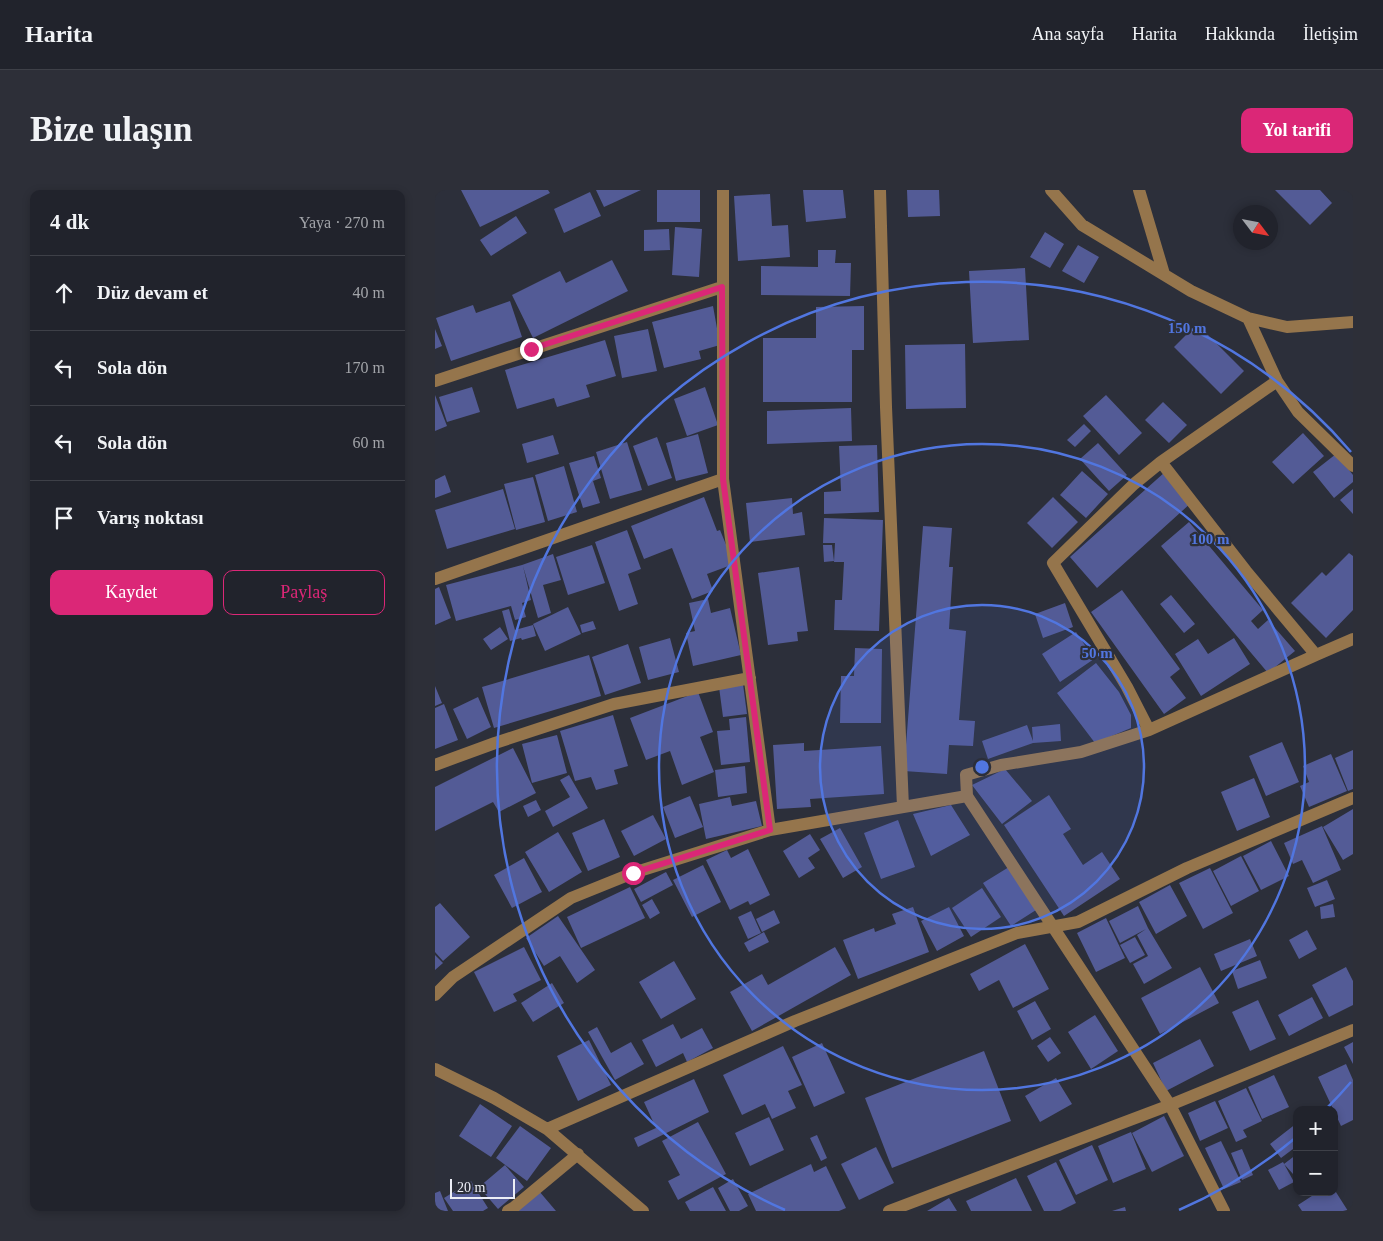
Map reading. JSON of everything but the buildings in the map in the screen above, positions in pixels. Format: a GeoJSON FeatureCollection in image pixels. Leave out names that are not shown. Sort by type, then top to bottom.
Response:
{"type":"FeatureCollection","features":[{"type":"Feature","properties":{"kind":"street"},"geometry":{"type":"LineString","coordinates":[[723,190],[723,479],[770,830]]}},
{"type":"Feature","properties":{"kind":"street"},"geometry":{"type":"LineString","coordinates":[[881,190],[886,407],[903,807]]}},
{"type":"Feature","properties":{"kind":"street"},"geometry":{"type":"LineString","coordinates":[[1051,190],[1082,225],[1191,290],[1248,318],[1287,327],[1353,322]]}},
{"type":"Feature","properties":{"kind":"street"},"geometry":{"type":"LineString","coordinates":[[1139,190],[1164,274]]}},
{"type":"Feature","properties":{"kind":"street"},"geometry":{"type":"LineString","coordinates":[[435,381],[722,287]]}},
{"type":"Feature","properties":{"kind":"street"},"geometry":{"type":"LineString","coordinates":[[1248,318],[1277,382],[1298,412],[1353,466]]}},
{"type":"Feature","properties":{"kind":"street"},"geometry":{"type":"LineString","coordinates":[[1149,730],[1127,687],[1053,563],[1134,484],[1161,462],[1277,382]]}},
{"type":"Feature","properties":{"kind":"street"},"geometry":{"type":"LineString","coordinates":[[1161,462],[1246,572],[1316,655]]}},
{"type":"Feature","properties":{"kind":"street"},"geometry":{"type":"LineString","coordinates":[[435,579],[723,479]]}},
{"type":"Feature","properties":{"kind":"street"},"geometry":{"type":"LineString","coordinates":[[1225,1211],[1170,1105],[967,796],[966,775],[1001,765],[1081,752],[1149,730],[1353,640]]}},
{"type":"Feature","properties":{"kind":"street"},"geometry":{"type":"LineString","coordinates":[[435,766],[495,743],[614,704],[750,678]]}},
{"type":"Feature","properties":{"kind":"street"},"geometry":{"type":"LineString","coordinates":[[435,995],[453,977],[571,898],[633,873],[770,830],[967,796]]}},
{"type":"Feature","properties":{"kind":"street"},"geometry":{"type":"LineString","coordinates":[[547,1129],[795,1021],[1017,933],[1078,922],[1187,868],[1353,798]]}},
{"type":"Feature","properties":{"kind":"street"},"geometry":{"type":"LineString","coordinates":[[889,1211],[1170,1105],[1353,1030]]}},
{"type":"Feature","properties":{"kind":"street"},"geometry":{"type":"LineString","coordinates":[[435,1069],[494,1098],[547,1129],[643,1211]]}},
{"type":"Feature","properties":{"kind":"street"},"geometry":{"type":"LineString","coordinates":[[508,1211],[578,1154]]}},
{"type":"Feature","properties":{"kind":"route"},"geometry":{"type":"LineString","coordinates":[[531,349],[722,287],[723,479],[770,830],[633,873]]}}]}
